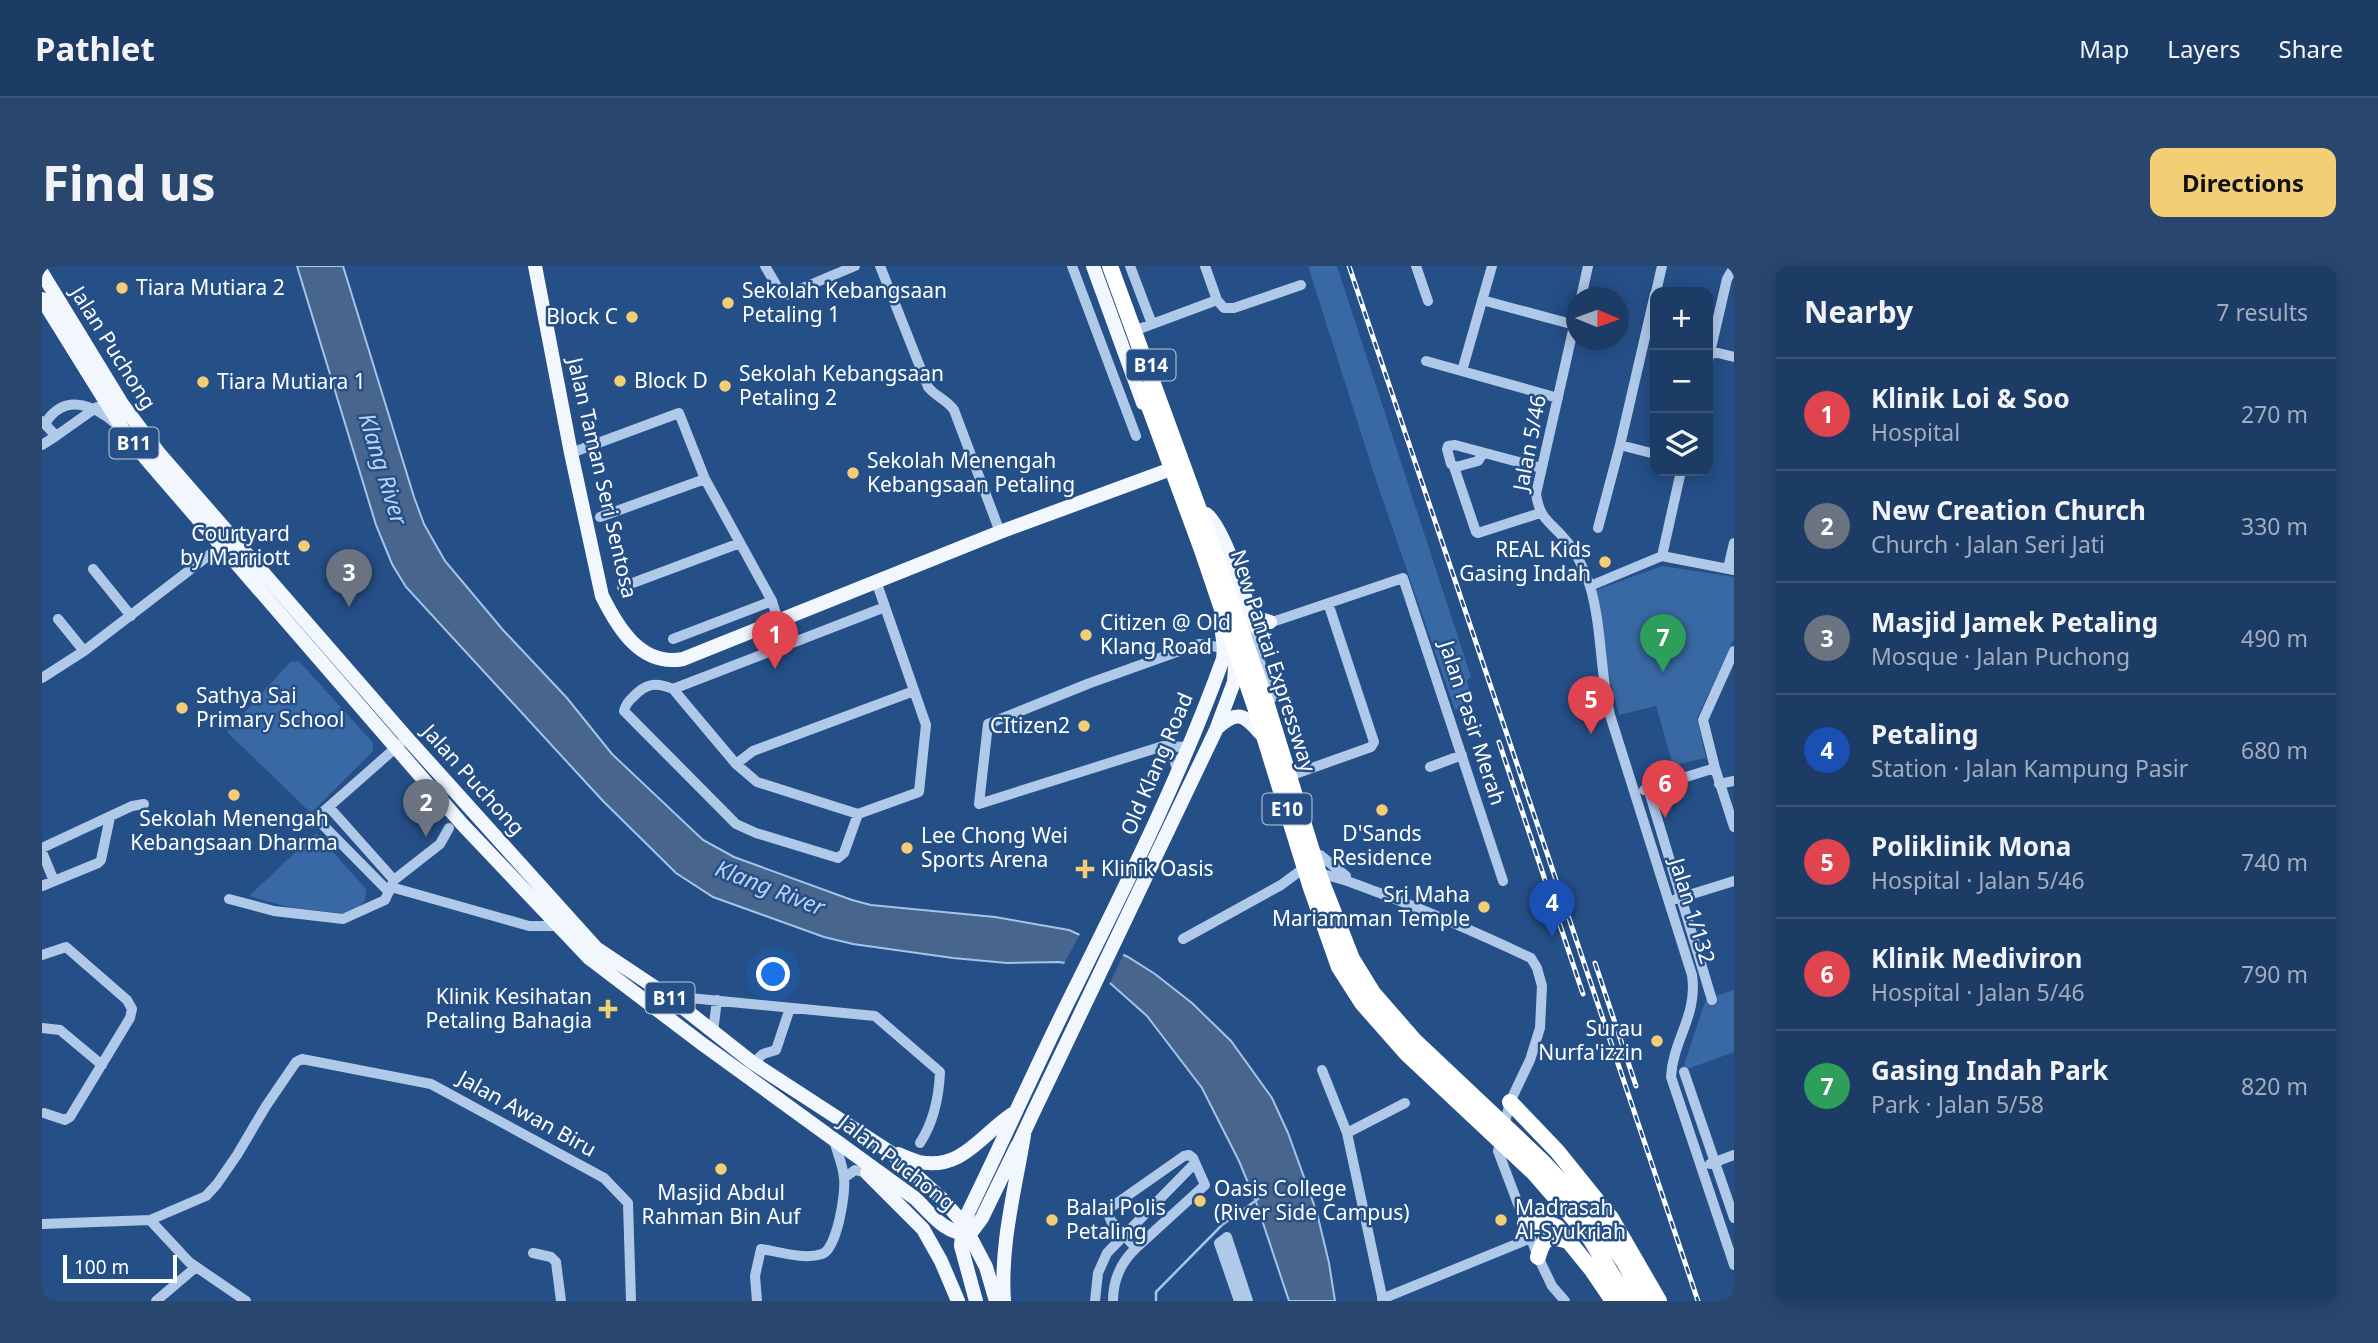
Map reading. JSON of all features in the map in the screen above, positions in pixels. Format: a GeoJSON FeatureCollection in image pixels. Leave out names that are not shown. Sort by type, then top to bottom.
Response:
{"type":"FeatureCollection","features":[{"type":"Feature","properties":{"kind":"highway","name":"New Pantai Expressway"},"geometry":{"type":"LineString","coordinates":[[1096,266],[1202,550],[1339,967],[1375,1019],[1407,1054],[1534,1173],[1588,1235],[1640,1287],[1645,1301]]}},
{"type":"Feature","properties":{"kind":"highway","name":"New Pantai Expressway"},"geometry":{"type":"LineString","coordinates":[[1110,266],[1213,548],[1267,705],[1321,880],[1352,960],[1373,993],[1414,1041],[1542,1161],[1588,1210],[1617,1266],[1628,1301]]}},
{"type":"Feature","properties":{"kind":"highway"},"geometry":{"type":"LineString","coordinates":[[1510,1102],[1558,1151],[1611,1218],[1658,1301]]}},
{"type":"Feature","properties":{"kind":"highway"},"geometry":{"type":"LineString","coordinates":[[1528,1231],[1550,1224],[1557,1227],[1612,1301]]}},
{"type":"Feature","properties":{"kind":"highway"},"geometry":{"type":"LineString","coordinates":[[1538,1257],[1543,1243],[1549,1238],[1557,1237],[1570,1242]]}},
{"type":"Feature","properties":{"kind":"main road","name":"Jalan Taman Seri Sentosa"},"geometry":{"type":"LineString","coordinates":[[535,266],[602,596],[611,615],[635,645],[662,660],[683,659],[1000,532],[1187,463]]}},
{"type":"Feature","properties":{"kind":"main road","name":"Old Klang Road"},"geometry":{"type":"LineString","coordinates":[[965,1230],[1016,1112],[1070,998],[1126,903],[1216,730],[1234,682],[1230,648],[1214,594],[1167,470],[1096,266]]}},
{"type":"Feature","properties":{"kind":"main road","name":"Old Klang Road"},"geometry":{"type":"LineString","coordinates":[[965,1230],[982,1218],[1085,1004],[1223,659],[1230,648],[1239,610],[1236,592],[1187,463],[1145,326],[1116,266]]}},
{"type":"Feature","properties":{"kind":"main road","name":"Jalan Puchong"},"geometry":{"type":"LineString","coordinates":[[42,273],[135,423],[227,541],[461,824],[557,926],[589,958],[916,1199],[947,1229],[965,1230]]}},
{"type":"Feature","properties":{"kind":"main road","name":"Jalan Puchong"},"geometry":{"type":"LineString","coordinates":[[42,299],[124,431],[147,460],[227,541]]}},
{"type":"Feature","properties":{"kind":"main road"},"geometry":{"type":"LineString","coordinates":[[1161,452],[1157,467],[1149,475],[1162,479],[1175,488]]}},
{"type":"Feature","properties":{"kind":"main road"},"geometry":{"type":"LineString","coordinates":[[1178,773],[1193,748],[1230,657],[1230,648],[1253,628],[1221,536],[1213,520],[1206,514]]}},
{"type":"Feature","properties":{"kind":"main road"},"geometry":{"type":"LineString","coordinates":[[1247,605],[1260,619],[1270,622]]}},
{"type":"Feature","properties":{"kind":"main road"},"geometry":{"type":"LineString","coordinates":[[1230,648],[1253,652],[1261,660]]}},
{"type":"Feature","properties":{"kind":"main road"},"geometry":{"type":"LineString","coordinates":[[1216,730],[1228,718],[1243,716],[1249,719],[1260,733]]}},
{"type":"Feature","properties":{"kind":"main road","name":"Jalan Puchong"},"geometry":{"type":"LineString","coordinates":[[397,747],[596,948],[668,996],[753,1063],[890,1152],[942,1199],[965,1230]]}},
{"type":"Feature","properties":{"kind":"main road"},"geometry":{"type":"LineString","coordinates":[[890,1152],[918,1162],[953,1160],[965,1154],[1016,1112]]}},
{"type":"Feature","properties":{"kind":"main road"},"geometry":{"type":"LineString","coordinates":[[1004,1301],[1002,1273],[1006,1231],[1025,1130]]}},
{"type":"Feature","properties":{"kind":"main road"},"geometry":{"type":"LineString","coordinates":[[848,1150],[923,1229],[941,1261],[958,1301]]}},
{"type":"Feature","properties":{"kind":"main road"},"geometry":{"type":"LineString","coordinates":[[965,1230],[963,1255],[975,1301]]}},
{"type":"Feature","properties":{"kind":"main road"},"geometry":{"type":"LineString","coordinates":[[965,1230],[986,1267],[996,1301]]}},
{"type":"Feature","properties":{"kind":"street"},"geometry":{"type":"LineString","coordinates":[[765,266],[780,293],[786,295],[855,266]]}},
{"type":"Feature","properties":{"kind":"street"},"geometry":{"type":"LineString","coordinates":[[880,266],[928,387],[954,410],[1000,532]]}},
{"type":"Feature","properties":{"kind":"street"},"geometry":{"type":"LineString","coordinates":[[1072,266],[1136,436]]}},
{"type":"Feature","properties":{"kind":"street"},"geometry":{"type":"LineString","coordinates":[[1130,266],[1145,326],[1217,300]]}},
{"type":"Feature","properties":{"kind":"street"},"geometry":{"type":"LineString","coordinates":[[1205,266],[1217,300],[1221,307],[1229,309],[1301,285]]}},
{"type":"Feature","properties":{"kind":"street"},"geometry":{"type":"LineString","coordinates":[[1416,266],[1428,301]]}},
{"type":"Feature","properties":{"kind":"street"},"geometry":{"type":"LineString","coordinates":[[1462,371],[1492,266]]}},
{"type":"Feature","properties":{"kind":"street"},"geometry":{"type":"LineString","coordinates":[[1583,287],[1588,266]]}},
{"type":"Feature","properties":{"kind":"street"},"geometry":{"type":"LineString","coordinates":[[1657,287],[1662,266]]}},
{"type":"Feature","properties":{"kind":"street"},"geometry":{"type":"LineString","coordinates":[[1710,350],[1727,279],[1734,267]]}},
{"type":"Feature","properties":{"kind":"street"},"geometry":{"type":"LineString","coordinates":[[1482,300],[1566,319]]}},
{"type":"Feature","properties":{"kind":"street"},"geometry":{"type":"LineString","coordinates":[[1598,528],[1650,318]]}},
{"type":"Feature","properties":{"kind":"street","name":"Jalan 5/46"},"geometry":{"type":"LineString","coordinates":[[1569,350],[1535,492],[1540,513],[1570,545],[1590,586],[1599,635],[1604,692],[1653,848]]}},
{"type":"Feature","properties":{"kind":"street"},"geometry":{"type":"LineString","coordinates":[[1713,356],[1734,356]]}},
{"type":"Feature","properties":{"kind":"street"},"geometry":{"type":"LineString","coordinates":[[1426,361],[1558,398]]}},
{"type":"Feature","properties":{"kind":"street"},"geometry":{"type":"LineString","coordinates":[[42,444],[96,410],[100,393]]}},
{"type":"Feature","properties":{"kind":"street"},"geometry":{"type":"LineString","coordinates":[[56,436],[43,422],[57,410],[82,405],[96,410],[124,431]]}},
{"type":"Feature","properties":{"kind":"street"},"geometry":{"type":"LineString","coordinates":[[571,453],[679,413],[705,479],[772,601],[778,620]]}},
{"type":"Feature","properties":{"kind":"street"},"geometry":{"type":"LineString","coordinates":[[1540,513],[1476,532],[1447,451],[1451,445],[1541,468]]}},
{"type":"Feature","properties":{"kind":"street"},"geometry":{"type":"LineString","coordinates":[[1620,445],[1650,453]]}},
{"type":"Feature","properties":{"kind":"street"},"geometry":{"type":"LineString","coordinates":[[1454,467],[1478,461],[1483,453]]}},
{"type":"Feature","properties":{"kind":"street"},"geometry":{"type":"LineString","coordinates":[[1662,556],[1680,476]]}},
{"type":"Feature","properties":{"kind":"street"},"geometry":{"type":"LineString","coordinates":[[600,517],[705,479]]}},
{"type":"Feature","properties":{"kind":"street"},"geometry":{"type":"LineString","coordinates":[[42,678],[85,652],[227,541]]}},
{"type":"Feature","properties":{"kind":"street"},"geometry":{"type":"LineString","coordinates":[[622,587],[740,543]]}},
{"type":"Feature","properties":{"kind":"street"},"geometry":{"type":"LineString","coordinates":[[1590,586],[1662,556],[1732,567],[1734,543]]}},
{"type":"Feature","properties":{"kind":"street"},"geometry":{"type":"LineString","coordinates":[[93,569],[131,616]]}},
{"type":"Feature","properties":{"kind":"street","name":"Jalan Pasir Merah"},"geometry":{"type":"LineString","coordinates":[[1328,603],[1404,578],[1503,881]]}},
{"type":"Feature","properties":{"kind":"street"},"geometry":{"type":"LineString","coordinates":[[858,814],[844,853],[838,858],[736,824],[624,711],[625,705],[639,690],[650,684],[661,684],[673,689],[736,764],[757,782],[858,814],[919,792],[926,724],[876,581]]}},
{"type":"Feature","properties":{"kind":"street"},"geometry":{"type":"LineString","coordinates":[[1236,592],[1253,628],[1320,855],[1320,867],[1314,873]]}},
{"type":"Feature","properties":{"kind":"street"},"geometry":{"type":"LineString","coordinates":[[673,639],[772,601]]}},
{"type":"Feature","properties":{"kind":"street"},"geometry":{"type":"LineString","coordinates":[[1253,628],[1328,603],[1374,742],[1371,747],[1296,774]]}},
{"type":"Feature","properties":{"kind":"street"},"geometry":{"type":"LineString","coordinates":[[673,689],[885,607]]}},
{"type":"Feature","properties":{"kind":"street"},"geometry":{"type":"LineString","coordinates":[[58,620],[85,652]]}},
{"type":"Feature","properties":{"kind":"street"},"geometry":{"type":"LineString","coordinates":[[1189,747],[1158,749],[979,804],[988,724],[1090,683],[1199,645],[1230,648]]}},
{"type":"Feature","properties":{"kind":"street"},"geometry":{"type":"LineString","coordinates":[[1734,651],[1704,718],[1715,768],[1734,826]]}},
{"type":"Feature","properties":{"kind":"street"},"geometry":{"type":"LineString","coordinates":[[736,764],[753,751],[914,691]]}},
{"type":"Feature","properties":{"kind":"street"},"geometry":{"type":"LineString","coordinates":[[1281,725],[1269,717],[1264,719],[1260,733],[1300,871]]}},
{"type":"Feature","properties":{"kind":"street"},"geometry":{"type":"LineString","coordinates":[[397,747],[316,818],[391,886],[529,926],[557,926]]}},
{"type":"Feature","properties":{"kind":"street"},"geometry":{"type":"LineString","coordinates":[[1158,749],[1174,759],[1178,773]]}},
{"type":"Feature","properties":{"kind":"street"},"geometry":{"type":"LineString","coordinates":[[1430,767],[1462,755]]}},
{"type":"Feature","properties":{"kind":"street"},"geometry":{"type":"LineString","coordinates":[[1636,792],[1715,768]]}},
{"type":"Feature","properties":{"kind":"street"},"geometry":{"type":"LineString","coordinates":[[1720,784],[1734,781]]}},
{"type":"Feature","properties":{"kind":"street"},"geometry":{"type":"LineString","coordinates":[[1648,789],[1712,1000]]}},
{"type":"Feature","properties":{"kind":"street"},"geometry":{"type":"LineString","coordinates":[[54,881],[42,850],[132,806],[144,804]]}},
{"type":"Feature","properties":{"kind":"street"},"geometry":{"type":"LineString","coordinates":[[329,807],[391,886]]}},
{"type":"Feature","properties":{"kind":"street"},"geometry":{"type":"LineString","coordinates":[[42,886],[102,860],[110,817]]}},
{"type":"Feature","properties":{"kind":"street"},"geometry":{"type":"LineString","coordinates":[[229,899],[274,911],[343,919],[385,900],[391,886],[440,844],[449,828]]}},
{"type":"Feature","properties":{"kind":"street","name":"Jalan 1/132"},"geometry":{"type":"LineString","coordinates":[[1653,848],[1692,975],[1694,991],[1693,1005],[1673,1063],[1671,1077],[1734,1265]]}},
{"type":"Feature","properties":{"kind":"street"},"geometry":{"type":"LineString","coordinates":[[1320,855],[1356,885]]}},
{"type":"Feature","properties":{"kind":"street"},"geometry":{"type":"LineString","coordinates":[[1184,939],[1281,885],[1300,871],[1331,875],[1401,901],[1531,958],[1542,986],[1540,1028],[1530,1060],[1510,1102],[1498,1151],[1538,1257],[1552,1286],[1564,1301]]}},
{"type":"Feature","properties":{"kind":"street"},"geometry":{"type":"LineString","coordinates":[[1669,901],[1734,881]]}},
{"type":"Feature","properties":{"kind":"street"},"geometry":{"type":"LineString","coordinates":[[42,956],[66,947],[127,1000],[132,1009],[130,1018],[69,1119],[44,1113]]}},
{"type":"Feature","properties":{"kind":"street"},"geometry":{"type":"LineString","coordinates":[[668,996],[875,1016],[940,1072],[940,1089],[927,1132],[920,1143]]}},
{"type":"Feature","properties":{"kind":"street"},"geometry":{"type":"LineString","coordinates":[[713,1032],[716,1000]]}},
{"type":"Feature","properties":{"kind":"street"},"geometry":{"type":"LineString","coordinates":[[753,1063],[763,1054],[776,1050],[790,1007]]}},
{"type":"Feature","properties":{"kind":"street"},"geometry":{"type":"LineString","coordinates":[[42,1028],[60,1030],[102,1065]]}},
{"type":"Feature","properties":{"kind":"street","name":"Jalan Awan Biru"},"geometry":{"type":"LineString","coordinates":[[150,1220],[206,1196],[218,1184],[266,1106],[300,1059],[431,1084],[604,1178],[628,1203],[631,1301]]}},
{"type":"Feature","properties":{"kind":"street"},"geometry":{"type":"LineString","coordinates":[[1322,1070],[1347,1133],[1383,1300],[1528,1231]]}},
{"type":"Feature","properties":{"kind":"street"},"geometry":{"type":"LineString","coordinates":[[1686,1076],[1734,1218]]}},
{"type":"Feature","properties":{"kind":"street"},"geometry":{"type":"LineString","coordinates":[[1347,1133],[1405,1103]]}},
{"type":"Feature","properties":{"kind":"street"},"geometry":{"type":"LineString","coordinates":[[757,1301],[755,1276],[761,1249],[810,1256],[824,1253],[831,1247],[844,1178],[834,1140]]}},
{"type":"Feature","properties":{"kind":"street"},"geometry":{"type":"LineString","coordinates":[[1113,1301],[1119,1269],[1126,1257],[1136,1248],[1205,1185],[1189,1155],[1107,1210],[1111,1221],[1136,1248]]}},
{"type":"Feature","properties":{"kind":"street"},"geometry":{"type":"LineString","coordinates":[[1701,1168],[1734,1155]]}},
{"type":"Feature","properties":{"kind":"street"},"geometry":{"type":"LineString","coordinates":[[1095,1301],[1101,1262],[1123,1234],[1195,1163]]}},
{"type":"Feature","properties":{"kind":"street"},"geometry":{"type":"LineString","coordinates":[[844,1178],[855,1170],[867,1173]]}},
{"type":"Feature","properties":{"kind":"street"},"geometry":{"type":"LineString","coordinates":[[42,1224],[150,1220],[195,1267],[241,1299]]}},
{"type":"Feature","properties":{"kind":"street"},"geometry":{"type":"LineString","coordinates":[[1239,1301],[1219,1243],[1227,1237],[1248,1301]]}},
{"type":"Feature","properties":{"kind":"street"},"geometry":{"type":"LineString","coordinates":[[533,1253],[551,1257],[556,1262],[561,1301]]}},
{"type":"Feature","properties":{"kind":"street"},"geometry":{"type":"LineString","coordinates":[[158,1300],[195,1267]]}},
{"type":"Feature","properties":{"kind":"shaded area"},"geometry":{"type":"Polygon","coordinates":[[[1308,266],[1337,266],[1471,677],[1467,680],[1472,703],[1455,710],[1375,477],[1308,266]]]}},
{"type":"Feature","properties":{"kind":"shaded area"},"geometry":{"type":"Polygon","coordinates":[[[1662,566],[1734,577],[1734,639],[1697,718],[1706,758],[1673,765],[1656,706],[1619,715],[1588,593],[1662,566]]]}},
{"type":"Feature","properties":{"kind":"shaded area"},"geometry":{"type":"Polygon","coordinates":[[[299,661],[373,743],[373,751],[311,813],[227,732],[290,662],[299,661]]]}},
{"type":"Feature","properties":{"kind":"shaded area"},"geometry":{"type":"Polygon","coordinates":[[[316,833],[366,889],[365,901],[350,914],[292,908],[249,896],[316,833]]]}},
{"type":"Feature","properties":{"kind":"shaded area"},"geometry":{"type":"Polygon","coordinates":[[[1734,990],[1734,1052],[1682,1071],[1706,999],[1734,990]]]}},
{"type":"Feature","properties":{"kind":"water","name":"Klang River"},"geometry":{"type":"Polygon","coordinates":[[[297,266],[343,266],[424,524],[445,561],[503,630],[567,698],[612,754],[703,840],[734,857],[871,905],[995,917],[1069,930],[1128,957],[1155,974],[1192,1003],[1231,1041],[1272,1098],[1288,1133],[1317,1213],[1335,1301],[1289,1301],[1256,1202],[1239,1161],[1202,1088],[1147,1016],[1110,983],[1071,964],[1059,962],[1007,963],[953,958],[853,944],[824,937],[713,897],[676,873],[603,801],[406,587],[392,564],[376,525],[297,266]]]}},
{"type":"Feature","properties":{"kind":"pier"},"geometry":{"type":"Polygon","coordinates":[[[1081,932],[1125,951],[1108,987],[1088,975],[1063,966],[1081,932]]]}},
{"type":"Feature","properties":{"kind":"waterway"},"geometry":{"type":"LineString","coordinates":[[1156,1301],[1156,1292],[1222,1225],[1258,1199]]}},
{"type":"Feature","properties":{"kind":"railway"},"geometry":{"type":"LineString","coordinates":[[1349,266],[1698,1301]]}},
{"type":"Feature","properties":{"kind":"railway"},"geometry":{"type":"LineString","coordinates":[[1499,742],[1583,994]]}},
{"type":"Feature","properties":{"kind":"railway"},"geometry":{"type":"LineString","coordinates":[[1595,963],[1636,1086]]}},
{"type":"Feature","properties":{"kind":"place","name":"Tiara Mutiara 2"},"geometry":{"type":"Point","coordinates":[122,288]}},
{"type":"Feature","properties":{"kind":"place","name":"Sekolah Kebangsaan Petaling 1"},"geometry":{"type":"Point","coordinates":[728,303]}},
{"type":"Feature","properties":{"kind":"place","name":"Block C"},"geometry":{"type":"Point","coordinates":[632,317]}},
{"type":"Feature","properties":{"kind":"place","name":"Block D"},"geometry":{"type":"Point","coordinates":[620,381]}},
{"type":"Feature","properties":{"kind":"place","name":"Tiara Mutiara 1"},"geometry":{"type":"Point","coordinates":[203,382]}},
{"type":"Feature","properties":{"kind":"place","name":"Sekolah Kebangsaan Petaling 2"},"geometry":{"type":"Point","coordinates":[725,386]}},
{"type":"Feature","properties":{"kind":"place","name":"Sekolah Menengah Kebangsaan Petaling"},"geometry":{"type":"Point","coordinates":[853,473]}},
{"type":"Feature","properties":{"kind":"place","name":"Courtyard by Marriott"},"geometry":{"type":"Point","coordinates":[304,546]}},
{"type":"Feature","properties":{"kind":"place","name":"REAL Kids Gasing Indah"},"geometry":{"type":"Point","coordinates":[1605,562]}},
{"type":"Feature","properties":{"kind":"place","name":"Masjid Jamek Petaling"},"geometry":{"type":"Point","coordinates":[349,607]}},
{"type":"Feature","properties":{"kind":"place","name":"Citizen @ Old Klang Road"},"geometry":{"type":"Point","coordinates":[1086,635]}},
{"type":"Feature","properties":{"kind":"place","name":"Klinik Loi & Soo"},"geometry":{"type":"Point","coordinates":[775,669]}},
{"type":"Feature","properties":{"kind":"place","name":"Gasing Indah Park"},"geometry":{"type":"Point","coordinates":[1663,672]}},
{"type":"Feature","properties":{"kind":"place","name":"Sathya Sai Primary School"},"geometry":{"type":"Point","coordinates":[182,708]}},
{"type":"Feature","properties":{"kind":"place","name":"CItizen2"},"geometry":{"type":"Point","coordinates":[1084,726]}},
{"type":"Feature","properties":{"kind":"place","name":"Poliklinik Mona"},"geometry":{"type":"Point","coordinates":[1591,734]}},
{"type":"Feature","properties":{"kind":"place","name":"Sekolah Menengah Kebangsaan Dharma"},"geometry":{"type":"Point","coordinates":[234,795]}},
{"type":"Feature","properties":{"kind":"place","name":"D'Sands Residence"},"geometry":{"type":"Point","coordinates":[1382,810]}},
{"type":"Feature","properties":{"kind":"place","name":"Klinik Mediviron"},"geometry":{"type":"Point","coordinates":[1665,818]}},
{"type":"Feature","properties":{"kind":"place","name":"New Creation Church"},"geometry":{"type":"Point","coordinates":[426,837]}},
{"type":"Feature","properties":{"kind":"place","name":"Lee Chong Wei Sports Arena"},"geometry":{"type":"Point","coordinates":[907,848]}},
{"type":"Feature","properties":{"kind":"place","name":"Klinik Oasis"},"geometry":{"type":"Point","coordinates":[1085,869]}},
{"type":"Feature","properties":{"kind":"place","name":"Sri Maha Mariamman Temple"},"geometry":{"type":"Point","coordinates":[1484,907]}},
{"type":"Feature","properties":{"kind":"place","name":"Petaling"},"geometry":{"type":"Point","coordinates":[1552,937]}},
{"type":"Feature","properties":{"kind":"place","name":"Klinik Kesihatan Petaling Bahagia"},"geometry":{"type":"Point","coordinates":[608,1009]}},
{"type":"Feature","properties":{"kind":"place","name":"Surau Nurfa'izzin"},"geometry":{"type":"Point","coordinates":[1657,1041]}},
{"type":"Feature","properties":{"kind":"place","name":"Masjid Abdul Rahman Bin Auf"},"geometry":{"type":"Point","coordinates":[721,1169]}},
{"type":"Feature","properties":{"kind":"place","name":"Oasis College (River Side Campus)"},"geometry":{"type":"Point","coordinates":[1200,1201]}},
{"type":"Feature","properties":{"kind":"place","name":"Balai Polis Petaling"},"geometry":{"type":"Point","coordinates":[1052,1220]}},
{"type":"Feature","properties":{"kind":"place","name":"Madrasah Al-Syukriah"},"geometry":{"type":"Point","coordinates":[1501,1220]}}]}
